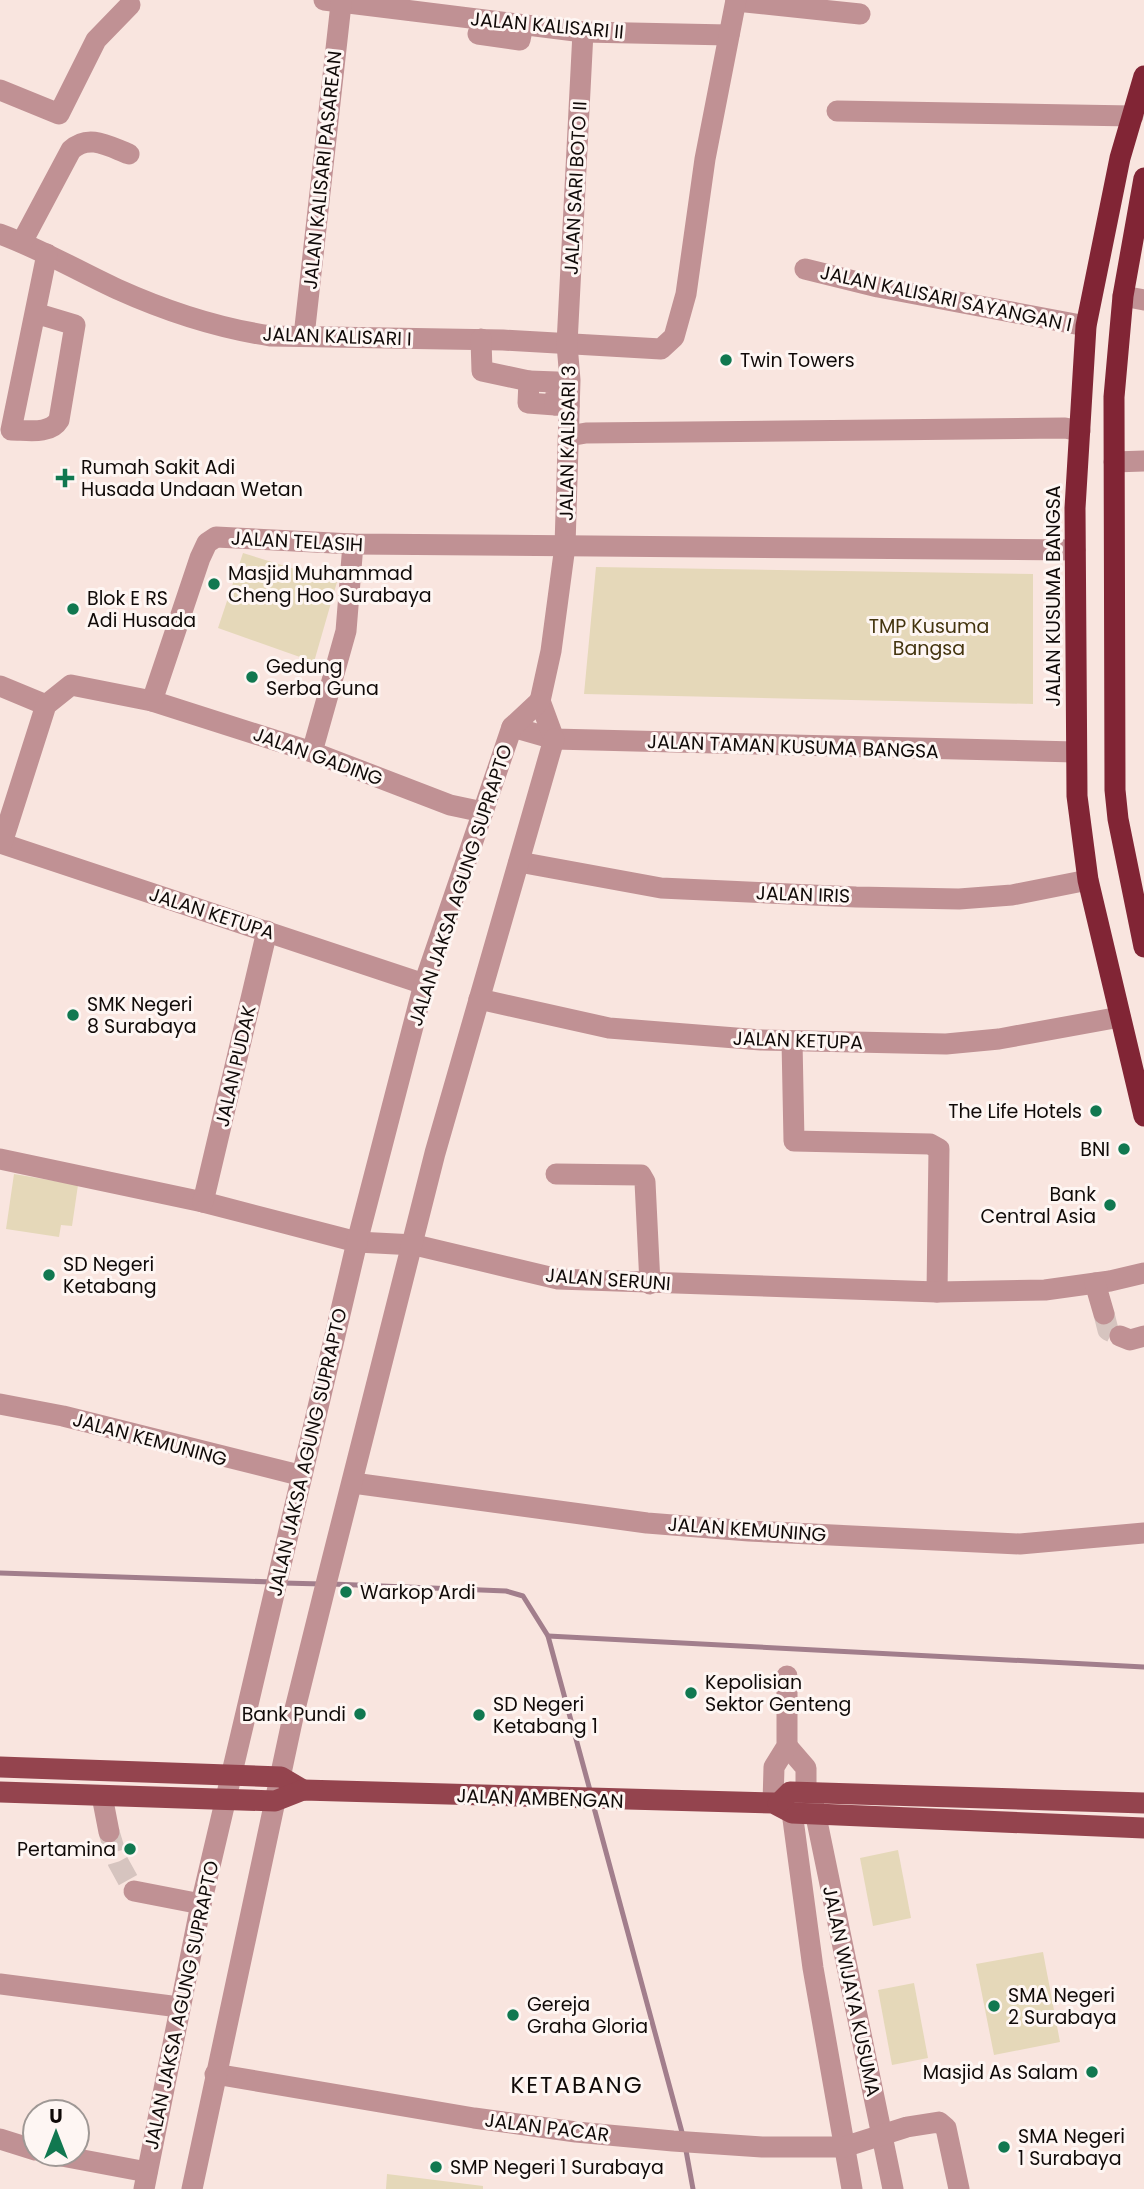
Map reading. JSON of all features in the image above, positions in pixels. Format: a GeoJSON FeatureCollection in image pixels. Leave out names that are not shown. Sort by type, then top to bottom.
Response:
{"type":"FeatureCollection","features":[{"type":"Feature","properties":{"kind":"highway","name":"JALAN KUSUMA BANGSA"},"geometry":{"type":"LineString","coordinates":[[1144,76],[1120,158],[1086,326],[1076,481],[1075,550],[1077,796],[1088,880],[1144,1116]]}},
{"type":"Feature","properties":{"kind":"highway"},"geometry":{"type":"LineString","coordinates":[[1144,178],[1133,298],[1115,384],[1113,471],[1114,716],[1118,819],[1141,918],[1144,947]]}},
{"type":"Feature","properties":{"kind":"highway"},"geometry":{"type":"LineString","coordinates":[[1076,481],[1113,471]]}},
{"type":"Feature","properties":{"kind":"highway"},"geometry":{"type":"LineString","coordinates":[[1076,716],[1114,716]]}},
{"type":"Feature","properties":{"kind":"main road","name":"JALAN AMBENGAN"},"geometry":{"type":"LineString","coordinates":[[0,1767],[231,1773],[281,1777],[303,1790]]}},
{"type":"Feature","properties":{"kind":"main road","name":"JALAN AMBENGAN"},"geometry":{"type":"LineString","coordinates":[[0,1792],[275,1801],[303,1790],[575,1800],[1144,1803]]}},
{"type":"Feature","properties":{"kind":"main road","name":"JALAN AMBENGAN"},"geometry":{"type":"LineString","coordinates":[[792,1800],[816,1814],[1144,1828]]}},
{"type":"Feature","properties":{"kind":"street"},"geometry":{"type":"LineString","coordinates":[[736,1],[860,13]]}},
{"type":"Feature","properties":{"kind":"street","name":"JALAN KALISARI 3"},"geometry":{"type":"LineString","coordinates":[[540,701],[551,651],[565,546],[569,436],[562,405],[567,344],[661,349],[674,337],[686,294],[705,159],[736,1]]}},
{"type":"Feature","properties":{"kind":"street","name":"JALAN KALISARI II"},"geometry":{"type":"LineString","coordinates":[[332,2],[583,32],[729,35]]}},
{"type":"Feature","properties":{"kind":"street","name":"JALAN KALISARI PASAREAN"},"geometry":{"type":"LineString","coordinates":[[304,336],[332,2]]}},
{"type":"Feature","properties":{"kind":"street"},"geometry":{"type":"LineString","coordinates":[[0,90],[59,114],[96,40],[130,5]]}},
{"type":"Feature","properties":{"kind":"street"},"geometry":{"type":"LineString","coordinates":[[468,32],[520,40],[523,25]]}},
{"type":"Feature","properties":{"kind":"street","name":"JALAN SARI BOTO II"},"geometry":{"type":"LineString","coordinates":[[567,344],[583,32]]}},
{"type":"Feature","properties":{"kind":"street"},"geometry":{"type":"LineString","coordinates":[[837,111],[1133,116]]}},
{"type":"Feature","properties":{"kind":"street"},"geometry":{"type":"LineString","coordinates":[[22,242],[71,150],[78,144],[94,141],[129,154]]}},
{"type":"Feature","properties":{"kind":"street","name":"JALAN KALISARI I"},"geometry":{"type":"LineString","coordinates":[[0,234],[190,320],[271,337],[567,344]]}},
{"type":"Feature","properties":{"kind":"street"},"geometry":{"type":"LineString","coordinates":[[35,313],[75,325],[59,419],[55,426],[47,430],[11,430],[47,254]]}},
{"type":"Feature","properties":{"kind":"street","name":"JALAN KALISARI SAYANGAN I"},"geometry":{"type":"LineString","coordinates":[[805,268],[878,287],[1086,326]]}},
{"type":"Feature","properties":{"kind":"street"},"geometry":{"type":"LineString","coordinates":[[481,340],[482,371],[529,381],[528,404],[562,405]]}},
{"type":"Feature","properties":{"kind":"street"},"geometry":{"type":"LineString","coordinates":[[569,436],[586,433],[1065,428],[1080,431]]}},
{"type":"Feature","properties":{"kind":"street"},"geometry":{"type":"LineString","coordinates":[[1113,471],[1144,461]]}},
{"type":"Feature","properties":{"kind":"street","name":"JALAN TELASIH"},"geometry":{"type":"LineString","coordinates":[[152,701],[207,543],[225,536],[353,544],[565,546]]}},
{"type":"Feature","properties":{"kind":"street"},"geometry":{"type":"LineString","coordinates":[[312,752],[346,632],[353,544]]}},
{"type":"Feature","properties":{"kind":"street"},"geometry":{"type":"LineString","coordinates":[[565,546],[1075,550]]}},
{"type":"Feature","properties":{"kind":"street"},"geometry":{"type":"LineString","coordinates":[[1,843],[46,705],[71,685],[152,701]]}},
{"type":"Feature","properties":{"kind":"street"},"geometry":{"type":"LineString","coordinates":[[0,686],[46,705]]}},
{"type":"Feature","properties":{"kind":"street","name":"JALAN GADING"},"geometry":{"type":"LineString","coordinates":[[152,701],[312,752],[450,805],[483,812]]}},
{"type":"Feature","properties":{"kind":"street"},"geometry":{"type":"LineString","coordinates":[[192,2189],[275,1801],[415,1245],[435,1153],[554,738],[540,701],[512,727]]}},
{"type":"Feature","properties":{"kind":"street","name":"JALAN TAMAN KUSUMA BANGSA"},"geometry":{"type":"LineString","coordinates":[[512,727],[554,738],[1075,752]]}},
{"type":"Feature","properties":{"kind":"street","name":"JALAN JAKSA AGUNG SUPRAPTO"},"geometry":{"type":"LineString","coordinates":[[145,2180],[201,1904],[299,1475],[356,1242],[424,984],[512,727]]}},
{"type":"Feature","properties":{"kind":"street","name":"JALAN KETUPA"},"geometry":{"type":"LineString","coordinates":[[1,843],[424,984]]}},
{"type":"Feature","properties":{"kind":"street","name":"JALAN IRIS"},"geometry":{"type":"LineString","coordinates":[[519,862],[661,888],[856,897],[959,899],[1012,895],[1088,880]]}},
{"type":"Feature","properties":{"kind":"street","name":"JALAN PUDAK"},"geometry":{"type":"LineString","coordinates":[[203,1202],[267,931]]}},
{"type":"Feature","properties":{"kind":"street","name":"JALAN KETUPA"},"geometry":{"type":"LineString","coordinates":[[479,999],[609,1028],[686,1036],[792,1041],[946,1044],[999,1039],[1120,1017]]}},
{"type":"Feature","properties":{"kind":"street"},"geometry":{"type":"LineString","coordinates":[[792,1041],[794,1141],[930,1144],[939,1149],[937,1292]]}},
{"type":"Feature","properties":{"kind":"street","name":"JALAN SERUNI"},"geometry":{"type":"LineString","coordinates":[[0,1159],[203,1202],[356,1242],[415,1245],[558,1279],[937,1292],[1045,1290],[1144,1273]]}},
{"type":"Feature","properties":{"kind":"street"},"geometry":{"type":"LineString","coordinates":[[556,1174],[641,1175],[645,1182],[650,1284]]}},
{"type":"Feature","properties":{"kind":"street"},"geometry":{"type":"LineString","coordinates":[[1095,1283],[1104,1314]]}},
{"type":"Feature","properties":{"kind":"street"},"geometry":{"type":"LineString","coordinates":[[1120,1336],[1130,1339],[1144,1336]]}},
{"type":"Feature","properties":{"kind":"street","name":"JALAN KEMUNING"},"geometry":{"type":"LineString","coordinates":[[0,1404],[63,1416],[299,1475]]}},
{"type":"Feature","properties":{"kind":"street","name":"JALAN KEMUNING"},"geometry":{"type":"LineString","coordinates":[[353,1483],[647,1523],[749,1531],[1020,1544],[1144,1533]]}},
{"type":"Feature","properties":{"kind":"street"},"geometry":{"type":"LineString","coordinates":[[787,1676],[787,1746],[774,1767],[792,1800]]}},
{"type":"Feature","properties":{"kind":"street"},"geometry":{"type":"LineString","coordinates":[[787,1746],[806,1768],[792,1800]]}},
{"type":"Feature","properties":{"kind":"street"},"geometry":{"type":"LineString","coordinates":[[102,1796],[108,1832]]}},
{"type":"Feature","properties":{"kind":"street","name":"JALAN WIJAYA KUSUMA"},"geometry":{"type":"LineString","coordinates":[[792,1800],[813,1968],[852,2189]]}},
{"type":"Feature","properties":{"kind":"street","name":"JALAN WIJAYA KUSUMA"},"geometry":{"type":"LineString","coordinates":[[816,1814],[893,2189]]}},
{"type":"Feature","properties":{"kind":"street"},"geometry":{"type":"LineString","coordinates":[[134,1891],[201,1904]]}},
{"type":"Feature","properties":{"kind":"street"},"geometry":{"type":"LineString","coordinates":[[0,1984],[179,2007]]}},
{"type":"Feature","properties":{"kind":"street","name":"JALAN PACAR"},"geometry":{"type":"LineString","coordinates":[[215,2074],[474,2118],[576,2132],[762,2147],[844,2147],[939,2122],[946,2128],[959,2189]]}},
{"type":"Feature","properties":{"kind":"street"},"geometry":{"type":"LineString","coordinates":[[0,2138],[21,2145]]}},
{"type":"Feature","properties":{"kind":"street"},"geometry":{"type":"LineString","coordinates":[[91,2165],[145,2180]]}},
{"type":"Feature","properties":{"kind":"green space"},"geometry":{"type":"Polygon","coordinates":[[[243,553],[337,582],[314,662],[218,628],[243,553]]]}},
{"type":"Feature","properties":{"kind":"green space","name":"TMP Kusuma Bangsa"},"geometry":{"type":"Polygon","coordinates":[[[596,567],[1033,574],[1033,704],[584,694],[596,567]]]}},
{"type":"Feature","properties":{"kind":"green space"},"geometry":{"type":"Polygon","coordinates":[[[14,1174],[78,1185],[72,1226],[61,1225],[59,1237],[6,1229],[14,1174]]]}},
{"type":"Feature","properties":{"kind":"green space"},"geometry":{"type":"Polygon","coordinates":[[[898,1850],[911,1918],[873,1926],[860,1858],[898,1850]]]}},
{"type":"Feature","properties":{"kind":"green space"},"geometry":{"type":"Polygon","coordinates":[[[1043,1952],[1060,2042],[994,2055],[976,1964],[1043,1952]]]}},
{"type":"Feature","properties":{"kind":"green space"},"geometry":{"type":"Polygon","coordinates":[[[914,1983],[928,2058],[892,2065],[878,1990],[914,1983]]]}},
{"type":"Feature","properties":{"kind":"green space"},"geometry":{"type":"Polygon","coordinates":[[[387,2174],[483,2186],[483,2189],[386,2189],[387,2174]]]}},
{"type":"Feature","properties":{"kind":"waterway"},"geometry":{"type":"LineString","coordinates":[[0,1573],[273,1582]]}},
{"type":"Feature","properties":{"kind":"waterway"},"geometry":{"type":"LineString","coordinates":[[283,1583],[322,1584]]}},
{"type":"Feature","properties":{"kind":"waterway"},"geometry":{"type":"LineString","coordinates":[[332,1584],[506,1591],[523,1596],[548,1636],[591,1794]]}},
{"type":"Feature","properties":{"kind":"waterway"},"geometry":{"type":"LineString","coordinates":[[548,1636],[1144,1667]]}},
{"type":"Feature","properties":{"kind":"waterway"},"geometry":{"type":"LineString","coordinates":[[593,1804],[683,2136]]}},
{"type":"Feature","properties":{"kind":"waterway"},"geometry":{"type":"LineString","coordinates":[[685,2145],[693,2189]]}},
{"type":"Feature","properties":{"kind":"tunnel"},"geometry":{"type":"LineString","coordinates":[[1104,1314],[1108,1330],[1120,1336]]}},
{"type":"Feature","properties":{"kind":"tunnel"},"geometry":{"type":"LineString","coordinates":[[109,1832],[118,1862],[134,1891]]}},
{"type":"Feature","properties":{"kind":"place","name":"Twin Towers"},"geometry":{"type":"Point","coordinates":[726,360]}},
{"type":"Feature","properties":{"kind":"place","name":"Rumah Sakit Adi Husada Undaan Wetan"},"geometry":{"type":"Point","coordinates":[65,478]}},
{"type":"Feature","properties":{"kind":"place","name":"Masjid Muhammad Cheng Hoo Surabaya"},"geometry":{"type":"Point","coordinates":[214,584]}},
{"type":"Feature","properties":{"kind":"place","name":"Blok E RS Adi Husada"},"geometry":{"type":"Point","coordinates":[73,609]}},
{"type":"Feature","properties":{"kind":"place","name":"Gedung Serba Guna"},"geometry":{"type":"Point","coordinates":[252,677]}},
{"type":"Feature","properties":{"kind":"place","name":"SMK Negeri 8 Surabaya"},"geometry":{"type":"Point","coordinates":[73,1015]}},
{"type":"Feature","properties":{"kind":"place","name":"The Life Hotels"},"geometry":{"type":"Point","coordinates":[1096,1111]}},
{"type":"Feature","properties":{"kind":"place","name":"BNI"},"geometry":{"type":"Point","coordinates":[1124,1149]}},
{"type":"Feature","properties":{"kind":"place","name":"Bank Central Asia"},"geometry":{"type":"Point","coordinates":[1110,1205]}},
{"type":"Feature","properties":{"kind":"place","name":"SD Negeri Ketabang"},"geometry":{"type":"Point","coordinates":[49,1275]}},
{"type":"Feature","properties":{"kind":"place","name":"Warkop Ardi"},"geometry":{"type":"Point","coordinates":[346,1592]}},
{"type":"Feature","properties":{"kind":"place","name":"Kepolisian Sektor Genteng"},"geometry":{"type":"Point","coordinates":[691,1693]}},
{"type":"Feature","properties":{"kind":"place","name":"Bank Pundi"},"geometry":{"type":"Point","coordinates":[360,1714]}},
{"type":"Feature","properties":{"kind":"place","name":"SD Negeri Ketabang 1"},"geometry":{"type":"Point","coordinates":[479,1715]}},
{"type":"Feature","properties":{"kind":"place","name":"Pertamina"},"geometry":{"type":"Point","coordinates":[130,1849]}},
{"type":"Feature","properties":{"kind":"place","name":"SMA Negeri 2 Surabaya"},"geometry":{"type":"Point","coordinates":[994,2006]}},
{"type":"Feature","properties":{"kind":"place","name":"Gereja Graha Gloria"},"geometry":{"type":"Point","coordinates":[513,2015]}},
{"type":"Feature","properties":{"kind":"place","name":"Masjid As Salam"},"geometry":{"type":"Point","coordinates":[1092,2072]}},
{"type":"Feature","properties":{"kind":"place","name":"SMA Negeri 1 Surabaya"},"geometry":{"type":"Point","coordinates":[1004,2147]}},
{"type":"Feature","properties":{"kind":"place","name":"SMP Negeri 1 Surabaya"},"geometry":{"type":"Point","coordinates":[436,2167]}},
{"type":"Feature","properties":{"kind":"district","name":"KETABANG"},"geometry":{"type":"Point","coordinates":[577,2085]}}]}
